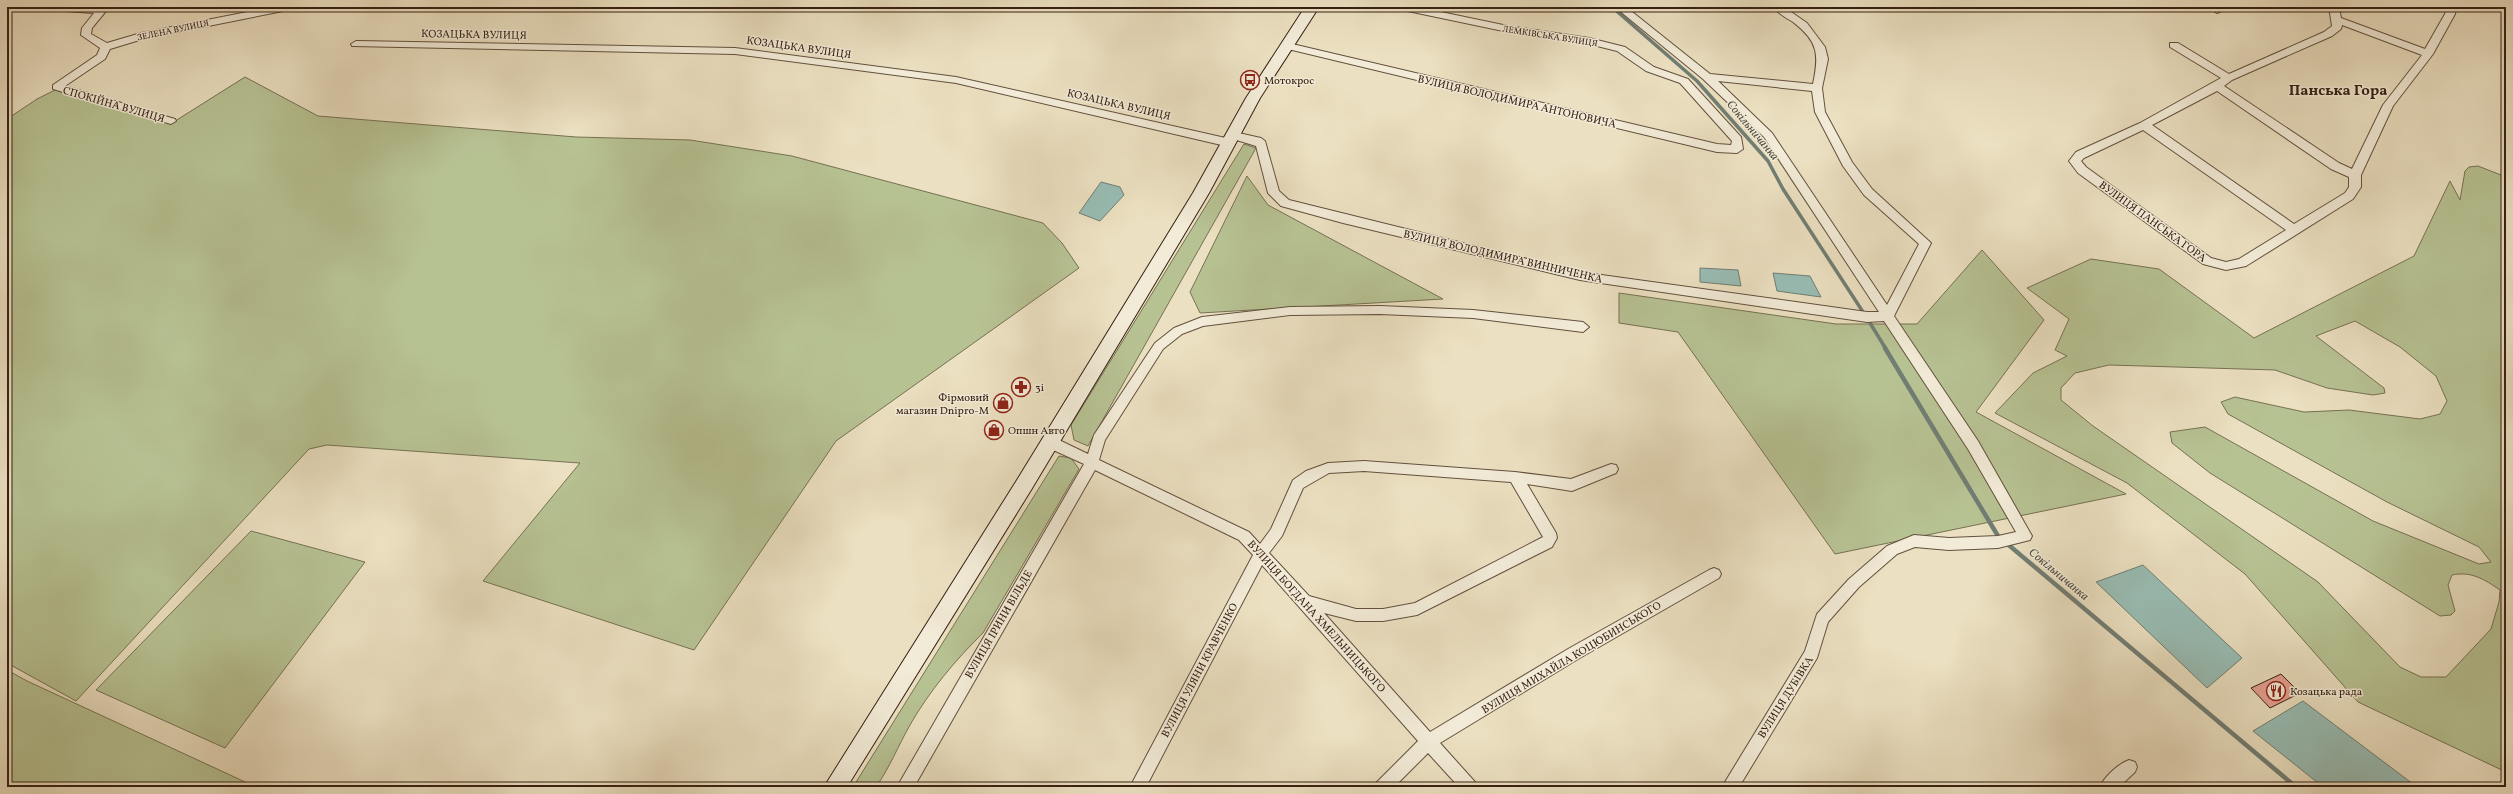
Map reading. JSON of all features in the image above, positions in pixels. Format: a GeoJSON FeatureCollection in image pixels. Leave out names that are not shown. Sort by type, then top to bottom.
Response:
{"type":"FeatureCollection","features":[{"type":"Feature","properties":{"kind":"main road"},"geometry":{"type":"LineString","coordinates":[[835,787],[1138,300],[1232,139],[1253,98],[1312,7]]}},
{"type":"Feature","properties":{"kind":"street"},"geometry":{"type":"LineString","coordinates":[[51,7],[103,9]]}},
{"type":"Feature","properties":{"kind":"street","name":"ЗЕЛЕНА ВУЛИЦЯ"},"geometry":{"type":"LineString","coordinates":[[106,47],[140,36],[288,7]]}},
{"type":"Feature","properties":{"kind":"street","name":"ЛЕМКІВСЬКА ВУЛИЦЯ"},"geometry":{"type":"LineString","coordinates":[[1403,7],[1508,29],[1589,41],[1621,49],[1650,69],[1684,81],[1737,140]]}},
{"type":"Feature","properties":{"kind":"street"},"geometry":{"type":"LineString","coordinates":[[1620,7],[1707,77],[1768,135],[1888,316],[1925,243],[1868,192],[1847,163],[1820,112],[1817,88],[1823,59],[1820,47],[1803,25],[1778,7]]}},
{"type":"Feature","properties":{"kind":"street"},"geometry":{"type":"LineString","coordinates":[[2294,230],[2144,125],[2217,86],[2228,78],[2328,34],[2337,27],[2334,7]]}},
{"type":"Feature","properties":{"kind":"street","name":"ВУЛИЦЯ ПАНСЬКА ГОРА"},"geometry":{"type":"LineString","coordinates":[[2144,125],[2080,155],[2074,161],[2082,170],[2207,261],[2226,266],[2242,263],[2349,196],[2355,187],[2355,175],[2388,104],[2428,54],[2450,14],[2451,7]]}},
{"type":"Feature","properties":{"kind":"street"},"geometry":{"type":"LineString","coordinates":[[103,9],[87,28],[86,35],[106,47]]}},
{"type":"Feature","properties":{"kind":"street"},"geometry":{"type":"LineString","coordinates":[[2337,20],[2428,54]]}},
{"type":"Feature","properties":{"kind":"street","name":"КОЗАЦЬКА ВУЛИЦЯ"},"geometry":{"type":"LineString","coordinates":[[356,44],[735,51],[956,80],[1232,139]]}},
{"type":"Feature","properties":{"kind":"street"},"geometry":{"type":"LineString","coordinates":[[2174,45],[2228,78]]}},
{"type":"Feature","properties":{"kind":"street","name":"ВУЛИЦЯ ВОЛОДИМИРА АНТОНОВИЧА"},"geometry":{"type":"LineString","coordinates":[[1288,46],[1717,148],[1737,149],[1737,140]]}},
{"type":"Feature","properties":{"kind":"street","name":"СПОКІЙНА ВУЛИЦЯ"},"geometry":{"type":"LineString","coordinates":[[106,47],[102,57],[57,87],[172,121]]}},
{"type":"Feature","properties":{"kind":"street"},"geometry":{"type":"LineString","coordinates":[[1707,77],[1817,88]]}},
{"type":"Feature","properties":{"kind":"street"},"geometry":{"type":"LineString","coordinates":[[2217,86],[2335,166],[2355,175]]}},
{"type":"Feature","properties":{"kind":"street","name":"ВУЛИЦЯ ВОЛОДИМИРА ВИННИЧЕНКА"},"geometry":{"type":"LineString","coordinates":[[1232,139],[1257,141],[1261,144],[1274,192],[1285,203],[1343,219],[1580,276],[1867,317],[1888,316]]}},
{"type":"Feature","properties":{"kind":"street","name":"ВУЛИЦЯ ІРИНИ ВІЛЬДЕ"},"geometry":{"type":"LineString","coordinates":[[905,787],[1092,462],[1099,439],[1159,346],[1178,331],[1202,322],[1290,311],[1380,310],[1473,314],[1583,327]]}},
{"type":"Feature","properties":{"kind":"street","name":"ВУЛИЦЯ ДУБІВКА"},"geometry":{"type":"LineString","coordinates":[[1730,787],[1812,653],[1822,619],[1854,583],[1892,550],[1914,541],[1949,544],[2002,542],[2025,536],[1973,445],[1888,316]]}},
{"type":"Feature","properties":{"kind":"street","name":"ВУЛИЦЯ БОГДАНА ХМЕЛЬНИЦЬКОГО"},"geometry":{"type":"LineString","coordinates":[[1051,439],[1056,445],[1244,536],[1261,553],[1469,787]]}},
{"type":"Feature","properties":{"kind":"street","name":"ВУЛИЦЯ УЛЯНИ КРАВЧЕНКО"},"geometry":{"type":"LineString","coordinates":[[1138,787],[1261,553],[1277,532],[1298,484],[1311,475],[1328,468],[1364,466],[1515,477],[1572,485],[1612,469]]}},
{"type":"Feature","properties":{"kind":"street"},"geometry":{"type":"LineString","coordinates":[[1304,601],[1356,615],[1383,615],[1417,609],[1547,543],[1550,538],[1549,533],[1515,477]]}},
{"type":"Feature","properties":{"kind":"street","name":"ВУЛИЦЯ МИХАЙЛА КОЦЮБИНСЬКОГО"},"geometry":{"type":"LineString","coordinates":[[1383,787],[1429,741],[1573,654],[1714,574]]}},
{"type":"Feature","properties":{"kind":"street"},"geometry":{"type":"LineString","coordinates":[[2108,787],[2129,767]]}},
{"type":"Feature","properties":{"kind":"green space"},"geometry":{"type":"Polygon","coordinates":[[[245,77],[318,116],[576,137],[690,140],[792,156],[1043,223],[1062,243],[1079,268],[836,441],[694,650],[483,581],[580,463],[327,445],[309,449],[76,701],[7,663],[7,119],[37,99],[57,89],[172,123],[245,77]]]}},
{"type":"Feature","properties":{"kind":"green space"},"geometry":{"type":"Polygon","coordinates":[[[1244,144],[1256,148],[1088,446],[1074,440],[1071,425],[1244,144]]]}},
{"type":"Feature","properties":{"kind":"green space"},"geometry":{"type":"Polygon","coordinates":[[[2478,166],[2501,175],[2506,224],[2506,772],[2358,702],[2245,574],[2127,483],[1995,413],[2033,373],[2067,356],[2055,350],[2069,319],[2027,288],[2091,259],[2159,269],[2254,338],[2414,256],[2450,181],[2460,200],[2465,171],[2469,167],[2478,166]],[[2355,321],[2316,336],[2384,388],[2385,393],[2373,395],[2327,388],[2275,370],[2109,365],[2075,373],[2061,388],[2061,400],[2093,426],[2318,582],[2400,667],[2421,677],[2446,677],[2491,629],[2499,602],[2500,590],[2488,582],[2471,575],[2452,575],[2448,585],[2455,611],[2451,615],[2440,616],[2210,473],[2172,443],[2170,432],[2205,427],[2373,521],[2479,564],[2491,562],[2479,547],[2387,502],[2228,414],[2221,402],[2235,397],[2304,412],[2349,410],[2420,419],[2440,414],[2447,401],[2436,376],[2400,347],[2355,321]]]}},
{"type":"Feature","properties":{"kind":"green space"},"geometry":{"type":"Polygon","coordinates":[[[1247,176],[1268,205],[1443,299],[1200,313],[1190,292],[1247,176]]]}},
{"type":"Feature","properties":{"kind":"green space"},"geometry":{"type":"Polygon","coordinates":[[[1982,250],[2044,320],[1976,412],[2126,494],[1835,554],[1678,332],[1619,323],[1619,293],[1836,324],[1917,324],[1982,250]]]}},
{"type":"Feature","properties":{"kind":"green space"},"geometry":{"type":"Polygon","coordinates":[[[1059,456],[1071,458],[1079,469],[983,633],[953,665],[925,701],[910,725],[886,772],[876,787],[853,787],[1059,456]]]}},
{"type":"Feature","properties":{"kind":"green space"},"geometry":{"type":"Polygon","coordinates":[[[251,531],[365,562],[225,748],[96,690],[251,531]]]}},
{"type":"Feature","properties":{"kind":"green space"},"geometry":{"type":"Polygon","coordinates":[[[7,670],[27,681],[256,787],[7,787],[7,670]]]}},
{"type":"Feature","properties":{"kind":"water"},"geometry":{"type":"Polygon","coordinates":[[[1101,182],[1120,187],[1124,195],[1100,221],[1079,213],[1101,182]]]}},
{"type":"Feature","properties":{"kind":"water"},"geometry":{"type":"Polygon","coordinates":[[[1700,268],[1738,270],[1741,286],[1700,282],[1700,268]]]}},
{"type":"Feature","properties":{"kind":"water"},"geometry":{"type":"Polygon","coordinates":[[[1773,273],[1810,276],[1821,297],[1777,291],[1773,273]]]}},
{"type":"Feature","properties":{"kind":"water"},"geometry":{"type":"Polygon","coordinates":[[[2143,565],[2242,658],[2207,688],[2096,582],[2143,565]]]}},
{"type":"Feature","properties":{"kind":"water"},"geometry":{"type":"Polygon","coordinates":[[[2303,701],[2417,787],[2323,787],[2253,731],[2303,701]]]}},
{"type":"Feature","properties":{"kind":"building","name":"Козацька рада"},"geometry":{"type":"Polygon","coordinates":[[[2281,674],[2300,693],[2270,708],[2251,688],[2281,674]]]}},
{"type":"Feature","properties":{"kind":"waterway","name":"Сокільничанка"},"geometry":{"type":"LineString","coordinates":[[1612,7],[1697,81],[1768,161],[1783,189],[1863,312]]}},
{"type":"Feature","properties":{"kind":"waterway","name":"Сокільничанка"},"geometry":{"type":"LineString","coordinates":[[1870,323],[1886,349]]}},
{"type":"Feature","properties":{"kind":"waterway","name":"Сокільничанка"},"geometry":{"type":"LineString","coordinates":[[1885,348],[1998,536],[2296,787]]}},
{"type":"Feature","properties":{"kind":"place","name":"Мотокрос"},"geometry":{"type":"Point","coordinates":[1250,80]}},
{"type":"Feature","properties":{"kind":"place","name":"3і"},"geometry":{"type":"Point","coordinates":[1021,387]}},
{"type":"Feature","properties":{"kind":"place","name":"Фірмовий магазин Dnipro-M"},"geometry":{"type":"Point","coordinates":[1003,403]}},
{"type":"Feature","properties":{"kind":"place","name":"Опшн Авто"},"geometry":{"type":"Point","coordinates":[994,430]}},
{"type":"Feature","properties":{"kind":"place","name":"Козацька рада"},"geometry":{"type":"Point","coordinates":[2276,691]}},
{"type":"Feature","properties":{"kind":"district","name":"Панська Гора"},"geometry":{"type":"Point","coordinates":[2338,90]}}]}
